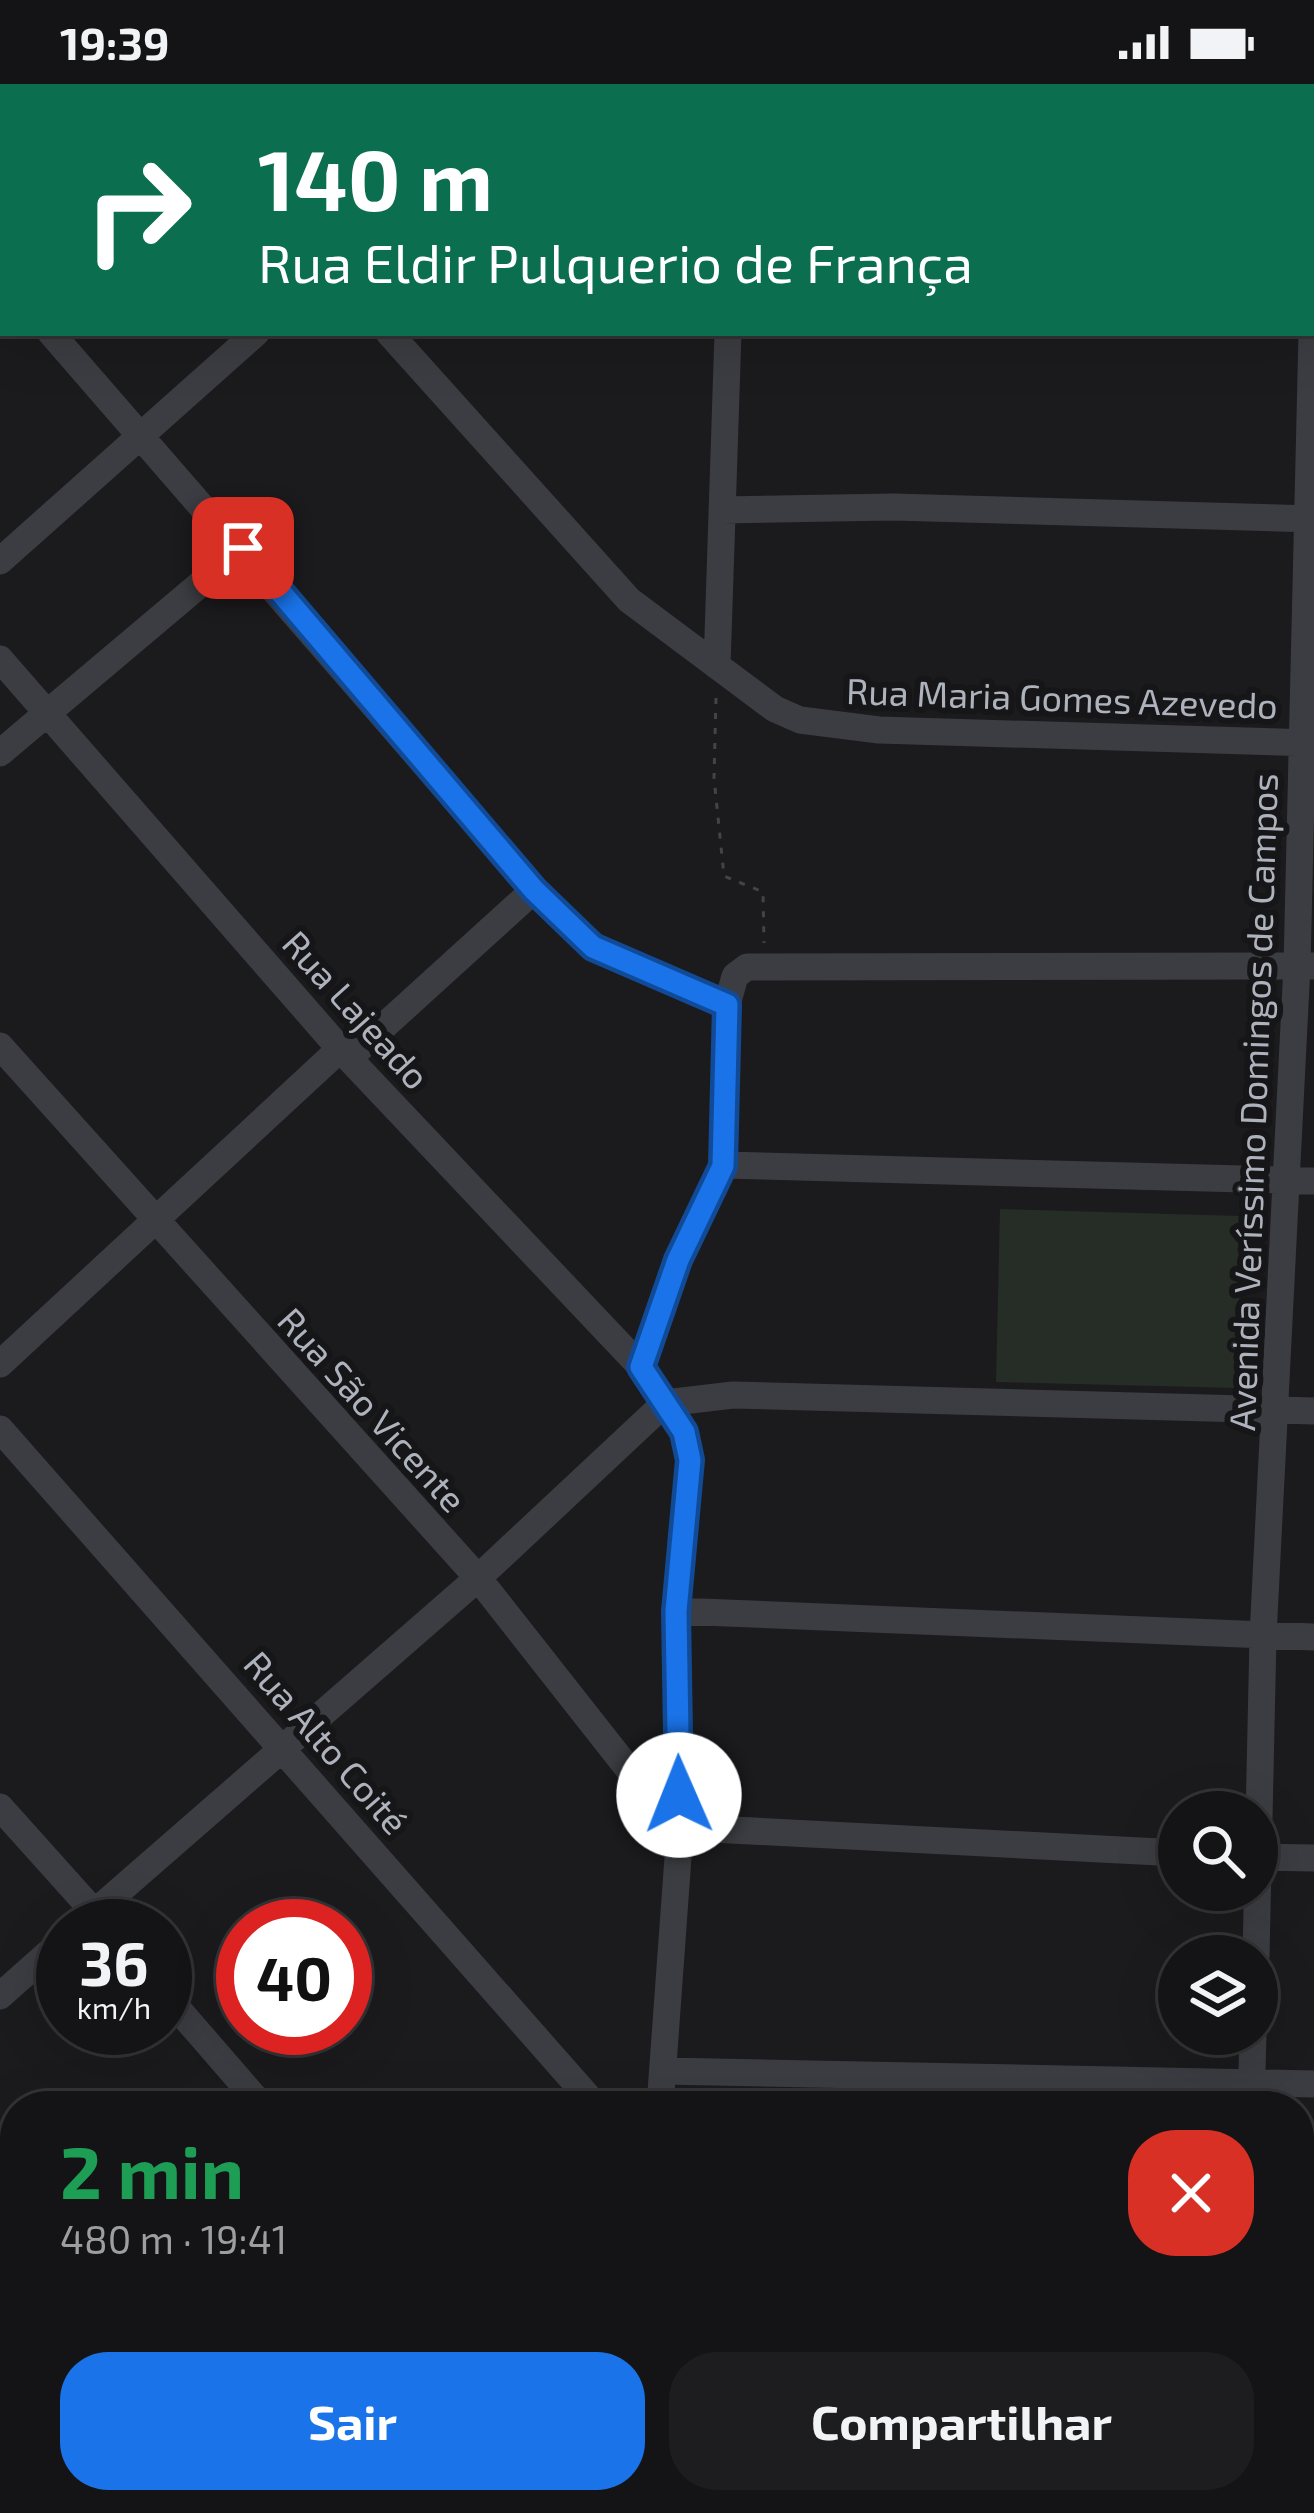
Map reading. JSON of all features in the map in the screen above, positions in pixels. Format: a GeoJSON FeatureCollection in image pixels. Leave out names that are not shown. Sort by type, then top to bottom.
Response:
{"type":"FeatureCollection","features":[{"type":"Feature","properties":{"kind":"street"},"geometry":{"type":"LineString","coordinates":[[55,336],[243,548],[534,890],[593,947],[727,1005]]}},
{"type":"Feature","properties":{"kind":"street"},"geometry":{"type":"LineString","coordinates":[[0,561],[253,336]]}},
{"type":"Feature","properties":{"kind":"street","name":"Rua Maria Gomes Azevedo"},"geometry":{"type":"LineString","coordinates":[[391,336],[629,600],[775,709],[800,720],[879,730],[1307,743]]}},
{"type":"Feature","properties":{"kind":"street"},"geometry":{"type":"LineString","coordinates":[[717,666],[728,336]]}},
{"type":"Feature","properties":{"kind":"street","name":"Avenida Veríssimo Domingos de Campos"},"geometry":{"type":"LineString","coordinates":[[1259,1791],[1263,1636],[1277,1410],[1300,1181],[1312,336]]}},
{"type":"Feature","properties":{"kind":"street"},"geometry":{"type":"LineString","coordinates":[[722,510],[893,507],[1310,519]]}},
{"type":"Feature","properties":{"kind":"street"},"geometry":{"type":"LineString","coordinates":[[0,753],[243,548]]}},
{"type":"Feature","properties":{"kind":"street","name":"Rua Lajeado"},"geometry":{"type":"LineString","coordinates":[[0,659],[345,1053],[641,1367],[684,1432],[690,1460],[676,1611],[680,1830],[661,2091]]}},
{"type":"Feature","properties":{"kind":"street"},"geometry":{"type":"LineString","coordinates":[[0,1364],[534,890]]}},
{"type":"Feature","properties":{"kind":"street"},"geometry":{"type":"LineString","coordinates":[[641,1367],[678,1260],[723,1166],[727,1005],[735,976],[762,962],[1306,966]]}},
{"type":"Feature","properties":{"kind":"street","name":"Rua São Vicente"},"geometry":{"type":"LineString","coordinates":[[0,1046],[478,1578],[666,1820],[680,1830]]}},
{"type":"Feature","properties":{"kind":"street"},"geometry":{"type":"LineString","coordinates":[[723,1166],[1300,1181]]}},
{"type":"Feature","properties":{"kind":"street"},"geometry":{"type":"LineString","coordinates":[[118,1899],[478,1578],[665,1403],[733,1395],[1314,1411]]}},
{"type":"Feature","properties":{"kind":"street","name":"Rua Alto Coité"},"geometry":{"type":"LineString","coordinates":[[0,1429],[286,1747],[583,2091]]}},
{"type":"Feature","properties":{"kind":"street"},"geometry":{"type":"LineString","coordinates":[[676,1611],[1314,1637]]}},
{"type":"Feature","properties":{"kind":"street"},"geometry":{"type":"LineString","coordinates":[[0,1807],[76,1899]]}},
{"type":"Feature","properties":{"kind":"street"},"geometry":{"type":"LineString","coordinates":[[680,1830],[1158,1852]]}},
{"type":"Feature","properties":{"kind":"street"},"geometry":{"type":"LineString","coordinates":[[1278,1857],[1314,1858]]}},
{"type":"Feature","properties":{"kind":"street"},"geometry":{"type":"LineString","coordinates":[[0,1996],[36,1964]]}},
{"type":"Feature","properties":{"kind":"street"},"geometry":{"type":"LineString","coordinates":[[192,2025],[249,2091]]}},
{"type":"Feature","properties":{"kind":"street"},"geometry":{"type":"LineString","coordinates":[[1252,2091],[1253,2055]]}},
{"type":"Feature","properties":{"kind":"street"},"geometry":{"type":"LineString","coordinates":[[663,2071],[1175,2091]]}},
{"type":"Feature","properties":{"kind":"street"},"geometry":{"type":"LineString","coordinates":[[1271,2091],[1314,2084]]}},
{"type":"Feature","properties":{"kind":"path"},"geometry":{"type":"LineString","coordinates":[[717,666],[714,778],[724,876],[763,892],[767,920],[762,962]]}},
{"type":"Feature","properties":{"kind":"shaded area"},"geometry":{"type":"Polygon","coordinates":[[[1000,1209],[1241,1216],[1237,1388],[996,1382],[1000,1209]]]}},
{"type":"Feature","properties":{"kind":"route"},"geometry":{"type":"LineString","coordinates":[[243,548],[534,890],[593,947],[637,970],[727,1005],[723,1166],[678,1260],[641,1367],[684,1432],[690,1460],[676,1611],[679,1795]]}}]}
